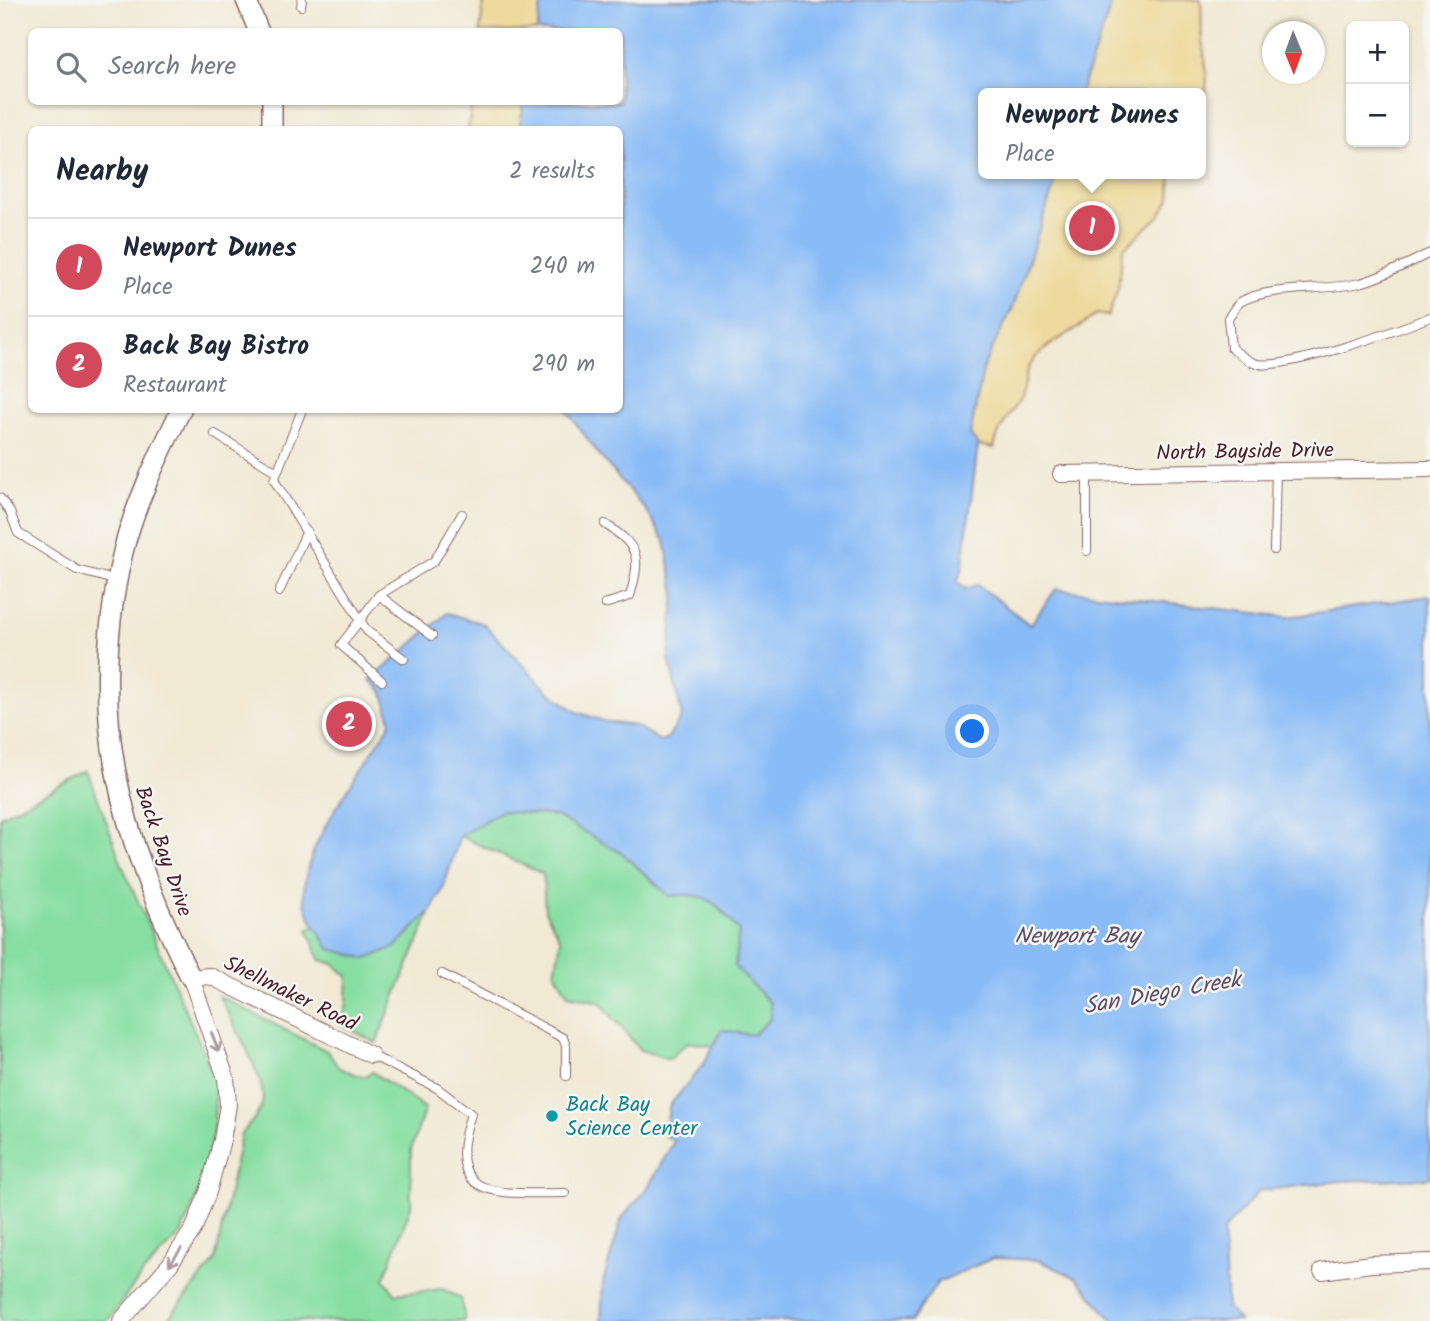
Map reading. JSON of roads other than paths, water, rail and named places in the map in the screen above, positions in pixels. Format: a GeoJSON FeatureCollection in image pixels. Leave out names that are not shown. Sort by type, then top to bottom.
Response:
{"type":"FeatureCollection","features":[{"type":"Feature","properties":{"kind":"street"},"geometry":{"type":"LineString","coordinates":[[246,0],[257,28]]}},
{"type":"Feature","properties":{"kind":"street"},"geometry":{"type":"LineString","coordinates":[[272,105],[272,126]]}},
{"type":"Feature","properties":{"kind":"street","name":"Back Bay Drive"},"geometry":{"type":"LineString","coordinates":[[121,1321],[170,1264],[194,1228],[208,1192],[228,1105],[226,1078],[191,978],[155,906],[133,843],[113,771],[107,684],[111,615],[123,551],[139,504],[180,413]]}},
{"type":"Feature","properties":{"kind":"street","name":"North Bayside Drive"},"geometry":{"type":"LineString","coordinates":[[1061,474],[1430,469]]}},
{"type":"Feature","properties":{"kind":"street","name":"Shellmaker Road"},"geometry":{"type":"LineString","coordinates":[[191,978],[210,976],[371,1055]]}},
{"type":"Feature","properties":{"kind":"street"},"geometry":{"type":"LineString","coordinates":[[1322,1271],[1371,1264],[1430,1262]]}},
{"type":"Feature","properties":{"kind":"lane"},"geometry":{"type":"LineString","coordinates":[[1430,253],[1381,276],[1359,283],[1322,290],[1277,292],[1241,302],[1228,318],[1231,348],[1255,364],[1284,361],[1361,342],[1430,317]]}},
{"type":"Feature","properties":{"kind":"lane"},"geometry":{"type":"LineString","coordinates":[[301,413],[274,480],[360,620],[368,631],[404,659]]}},
{"type":"Feature","properties":{"kind":"lane"},"geometry":{"type":"LineString","coordinates":[[215,433],[277,472]]}},
{"type":"Feature","properties":{"kind":"lane"},"geometry":{"type":"LineString","coordinates":[[1274,550],[1276,471]]}},
{"type":"Feature","properties":{"kind":"lane"},"geometry":{"type":"LineString","coordinates":[[1087,474],[1087,551]]}},
{"type":"Feature","properties":{"kind":"lane"},"geometry":{"type":"LineString","coordinates":[[0,498],[10,512],[18,533],[77,570],[118,581]]}},
{"type":"Feature","properties":{"kind":"lane"},"geometry":{"type":"LineString","coordinates":[[382,681],[341,645],[379,595],[434,561],[462,514]]}},
{"type":"Feature","properties":{"kind":"lane"},"geometry":{"type":"LineString","coordinates":[[605,524],[629,540],[638,567],[630,596],[605,604]]}},
{"type":"Feature","properties":{"kind":"lane"},"geometry":{"type":"LineString","coordinates":[[279,592],[307,531]]}},
{"type":"Feature","properties":{"kind":"lane"},"geometry":{"type":"LineString","coordinates":[[379,595],[432,636]]}},
{"type":"Feature","properties":{"kind":"lane"},"geometry":{"type":"LineString","coordinates":[[442,974],[563,1038],[566,1046],[566,1076]]}},
{"type":"Feature","properties":{"kind":"lane"},"geometry":{"type":"LineString","coordinates":[[371,1055],[437,1088],[471,1114],[465,1131],[462,1162],[472,1181],[480,1187],[504,1193],[565,1192]]}},
{"type":"Feature","properties":{"kind":"water","name":"Newport Bay"},"geometry":{"type":"Polygon","coordinates":[[[542,0],[1113,0],[1082,88],[978,88],[978,179],[1056,179],[1013,307],[984,365],[970,435],[978,445],[962,571],[957,581],[965,589],[978,585],[1030,625],[1056,589],[1288,617],[1430,596],[1430,1178],[1340,1181],[1259,1191],[1223,1231],[1227,1307],[1239,1321],[1113,1321],[1077,1278],[1038,1260],[993,1258],[938,1282],[912,1321],[601,1321],[603,1282],[622,1218],[647,1189],[674,1141],[664,1135],[670,1105],[703,1065],[722,1030],[753,1035],[770,1019],[770,1003],[735,967],[739,931],[710,901],[693,895],[669,896],[623,854],[556,816],[501,811],[460,836],[443,889],[431,911],[395,947],[367,959],[330,949],[313,922],[306,907],[304,892],[314,849],[338,804],[391,722],[383,692],[371,680],[447,613],[484,624],[548,691],[577,712],[606,722],[636,726],[660,741],[668,738],[682,716],[669,658],[675,593],[665,541],[645,509],[568,413],[623,413],[623,126],[520,126],[523,105],[623,105],[623,28],[537,28],[542,0]]]}},
{"type":"Feature","properties":{"kind":"place","name":"Newport Dunes"},"geometry":{"type":"Point","coordinates":[1092,228]}},
{"type":"Feature","properties":{"kind":"place","name":"Back Bay Bistro"},"geometry":{"type":"Point","coordinates":[349,724]}},
{"type":"Feature","properties":{"kind":"place","name":"Back Bay Science Center"},"geometry":{"type":"Point","coordinates":[552,1116]}},
{"type":"Feature","properties":{"kind":"water label","name":"San Diego Creek"},"geometry":{"type":"Point","coordinates":[1162,992]}}]}
